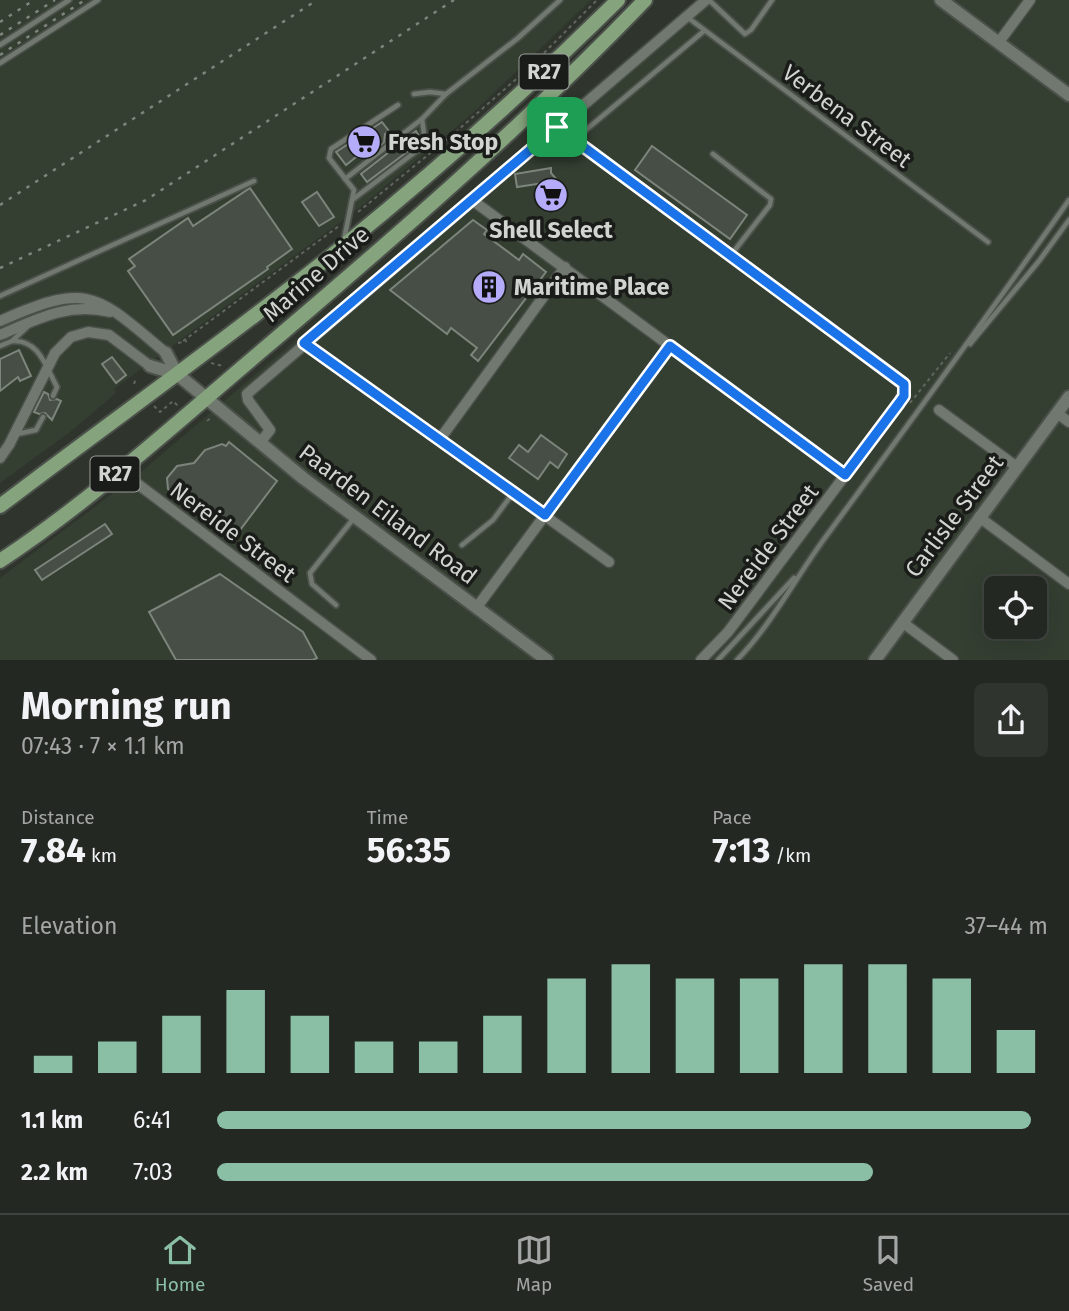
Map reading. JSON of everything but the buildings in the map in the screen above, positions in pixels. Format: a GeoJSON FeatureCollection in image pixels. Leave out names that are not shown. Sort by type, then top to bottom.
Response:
{"type":"FeatureCollection","features":[{"type":"Feature","properties":{"kind":"main road","name":"Marine Drive"},"geometry":{"type":"LineString","coordinates":[[0,506],[342,247],[477,132],[618,0]]}},
{"type":"Feature","properties":{"kind":"main road","name":"Marine Drive"},"geometry":{"type":"LineString","coordinates":[[0,561],[88,497],[363,265],[521,122],[645,0]]}},
{"type":"Feature","properties":{"kind":"street"},"geometry":{"type":"LineString","coordinates":[[260,443],[270,430],[248,400],[247,394],[707,0]]}},
{"type":"Feature","properties":{"kind":"street"},"geometry":{"type":"LineString","coordinates":[[941,0],[1069,95]]}},
{"type":"Feature","properties":{"kind":"street"},"geometry":{"type":"LineString","coordinates":[[999,42],[1030,0]]}},
{"type":"Feature","properties":{"kind":"street"},"geometry":{"type":"LineString","coordinates":[[557,127],[730,255]]}},
{"type":"Feature","properties":{"kind":"street"},"geometry":{"type":"LineString","coordinates":[[472,200],[845,475]]}},
{"type":"Feature","properties":{"kind":"street","name":"Nereide Street"},"geometry":{"type":"LineString","coordinates":[[701,660],[728,632],[904,396],[904,384],[730,255]]}},
{"type":"Feature","properties":{"kind":"street"},"geometry":{"type":"LineString","coordinates":[[440,439],[565,267]]}},
{"type":"Feature","properties":{"kind":"street"},"geometry":{"type":"LineString","coordinates":[[0,321],[37,305],[68,297],[91,299],[119,314],[166,353],[177,374]]}},
{"type":"Feature","properties":{"kind":"street"},"geometry":{"type":"LineString","coordinates":[[0,335],[74,308],[98,309],[119,314]]}},
{"type":"Feature","properties":{"kind":"street"},"geometry":{"type":"LineString","coordinates":[[0,458],[15,435],[55,354],[66,340],[77,334],[97,332],[116,339],[150,366],[177,374]]}},
{"type":"Feature","properties":{"kind":"street"},"geometry":{"type":"LineString","coordinates":[[304,343],[609,562]]}},
{"type":"Feature","properties":{"kind":"street"},"geometry":{"type":"LineString","coordinates":[[477,607],[670,346]]}},
{"type":"Feature","properties":{"kind":"street","name":"Paarden Eiland Road"},"geometry":{"type":"LineString","coordinates":[[177,374],[354,517],[547,660]]}},
{"type":"Feature","properties":{"kind":"street","name":"Carlisle Street"},"geometry":{"type":"LineString","coordinates":[[874,660],[1069,397]]}},
{"type":"Feature","properties":{"kind":"street"},"geometry":{"type":"LineString","coordinates":[[939,410],[1017,467]]}},
{"type":"Feature","properties":{"kind":"street"},"geometry":{"type":"LineString","coordinates":[[1057,413],[1069,422]]}},
{"type":"Feature","properties":{"kind":"street","name":"Nereide Street"},"geometry":{"type":"LineString","coordinates":[[139,485],[371,660]]}},
{"type":"Feature","properties":{"kind":"street"},"geometry":{"type":"LineString","coordinates":[[979,517],[1069,584]]}},
{"type":"Feature","properties":{"kind":"street"},"geometry":{"type":"LineString","coordinates":[[902,622],[953,660]]}},
{"type":"Feature","properties":{"kind":"lane"},"geometry":{"type":"LineString","coordinates":[[0,45],[69,0]]}},
{"type":"Feature","properties":{"kind":"lane"},"geometry":{"type":"LineString","coordinates":[[0,63],[98,0]]}},
{"type":"Feature","properties":{"kind":"lane"},"geometry":{"type":"LineString","coordinates":[[345,179],[422,119],[446,94],[518,38],[560,0]]}},
{"type":"Feature","properties":{"kind":"lane"},"geometry":{"type":"LineString","coordinates":[[707,0],[745,34],[751,30],[772,0]]}},
{"type":"Feature","properties":{"kind":"lane","name":"Verbena Street"},"geometry":{"type":"LineString","coordinates":[[686,17],[988,242]]}},
{"type":"Feature","properties":{"kind":"lane"},"geometry":{"type":"LineString","coordinates":[[574,140],[704,32]]}},
{"type":"Feature","properties":{"kind":"lane"},"geometry":{"type":"LineString","coordinates":[[414,94],[446,94]]}},
{"type":"Feature","properties":{"kind":"lane"},"geometry":{"type":"LineString","coordinates":[[342,247],[354,190],[329,158],[331,149],[398,105]]}},
{"type":"Feature","properties":{"kind":"lane"},"geometry":{"type":"LineString","coordinates":[[352,200],[423,146],[425,141],[422,119]]}},
{"type":"Feature","properties":{"kind":"lane"},"geometry":{"type":"LineString","coordinates":[[713,154],[771,199],[770,205],[730,255]]}},
{"type":"Feature","properties":{"kind":"lane"},"geometry":{"type":"LineString","coordinates":[[0,296],[254,181]]}},
{"type":"Feature","properties":{"kind":"lane"},"geometry":{"type":"LineString","coordinates":[[737,660],[776,611],[801,569],[956,360],[1069,200]]}},
{"type":"Feature","properties":{"kind":"lane"},"geometry":{"type":"LineString","coordinates":[[956,360],[1039,261],[1069,220]]}},
{"type":"Feature","properties":{"kind":"lane"},"geometry":{"type":"LineString","coordinates":[[0,346],[12,341],[35,320]]}},
{"type":"Feature","properties":{"kind":"lane"},"geometry":{"type":"LineString","coordinates":[[12,341],[23,341],[37,349],[57,387],[53,396]]}},
{"type":"Feature","properties":{"kind":"lane"},"geometry":{"type":"LineString","coordinates":[[15,435],[36,430],[43,416]]}},
{"type":"Feature","properties":{"kind":"lane"},"geometry":{"type":"LineString","coordinates":[[462,545],[493,520],[513,493]]}},
{"type":"Feature","properties":{"kind":"lane"},"geometry":{"type":"LineString","coordinates":[[336,605],[312,584],[310,573],[354,517]]}},
{"type":"Feature","properties":{"kind":"lane"},"geometry":{"type":"LineString","coordinates":[[718,660],[801,569]]}},
{"type":"Feature","properties":{"kind":"path"},"geometry":{"type":"LineString","coordinates":[[539,59],[597,0]]}},
{"type":"Feature","properties":{"kind":"path"},"geometry":{"type":"LineString","coordinates":[[178,343],[349,218],[450,137],[529,68]]}},
{"type":"Feature","properties":{"kind":"path"},"geometry":{"type":"LineString","coordinates":[[203,361],[224,367]]}},
{"type":"Feature","properties":{"kind":"path"},"geometry":{"type":"LineString","coordinates":[[134,384],[136,378]]}},
{"type":"Feature","properties":{"kind":"path"},"geometry":{"type":"LineString","coordinates":[[154,405],[160,412],[173,401],[178,406]]}},
{"type":"Feature","properties":{"kind":"shaded area"},"geometry":{"type":"Polygon","coordinates":[[[0,0],[591,0],[474,112],[358,209],[114,389],[116,393],[70,432],[0,483],[0,0]]]}},
{"type":"Feature","properties":{"kind":"shaded area"},"geometry":{"type":"Polygon","coordinates":[[[695,0],[1069,0],[1069,660],[0,660],[0,578],[141,472],[695,0]]]}},
{"type":"Feature","properties":{"kind":"railway"},"geometry":{"type":"LineString","coordinates":[[0,22],[34,0]]}},
{"type":"Feature","properties":{"kind":"railway"},"geometry":{"type":"LineString","coordinates":[[0,35],[55,0]]}},
{"type":"Feature","properties":{"kind":"railway"},"geometry":{"type":"LineString","coordinates":[[0,55],[85,0]]}},
{"type":"Feature","properties":{"kind":"railway"},"geometry":{"type":"LineString","coordinates":[[0,205],[317,0]]}},
{"type":"Feature","properties":{"kind":"railway"},"geometry":{"type":"LineString","coordinates":[[0,268],[146,200],[454,0]]}},
{"type":"Feature","properties":{"kind":"place","name":"Fresh Stop"},"geometry":{"type":"Point","coordinates":[364,142]}},
{"type":"Feature","properties":{"kind":"place","name":"Shell Select"},"geometry":{"type":"Point","coordinates":[551,195]}},
{"type":"Feature","properties":{"kind":"place","name":"Maritime Place"},"geometry":{"type":"Point","coordinates":[489,287]}},
{"type":"Feature","properties":{"kind":"route"},"geometry":{"type":"LineString","coordinates":[[557,127],[904,384],[904,396],[845,475],[670,346],[545,515],[304,343],[557,127]]}}]}
